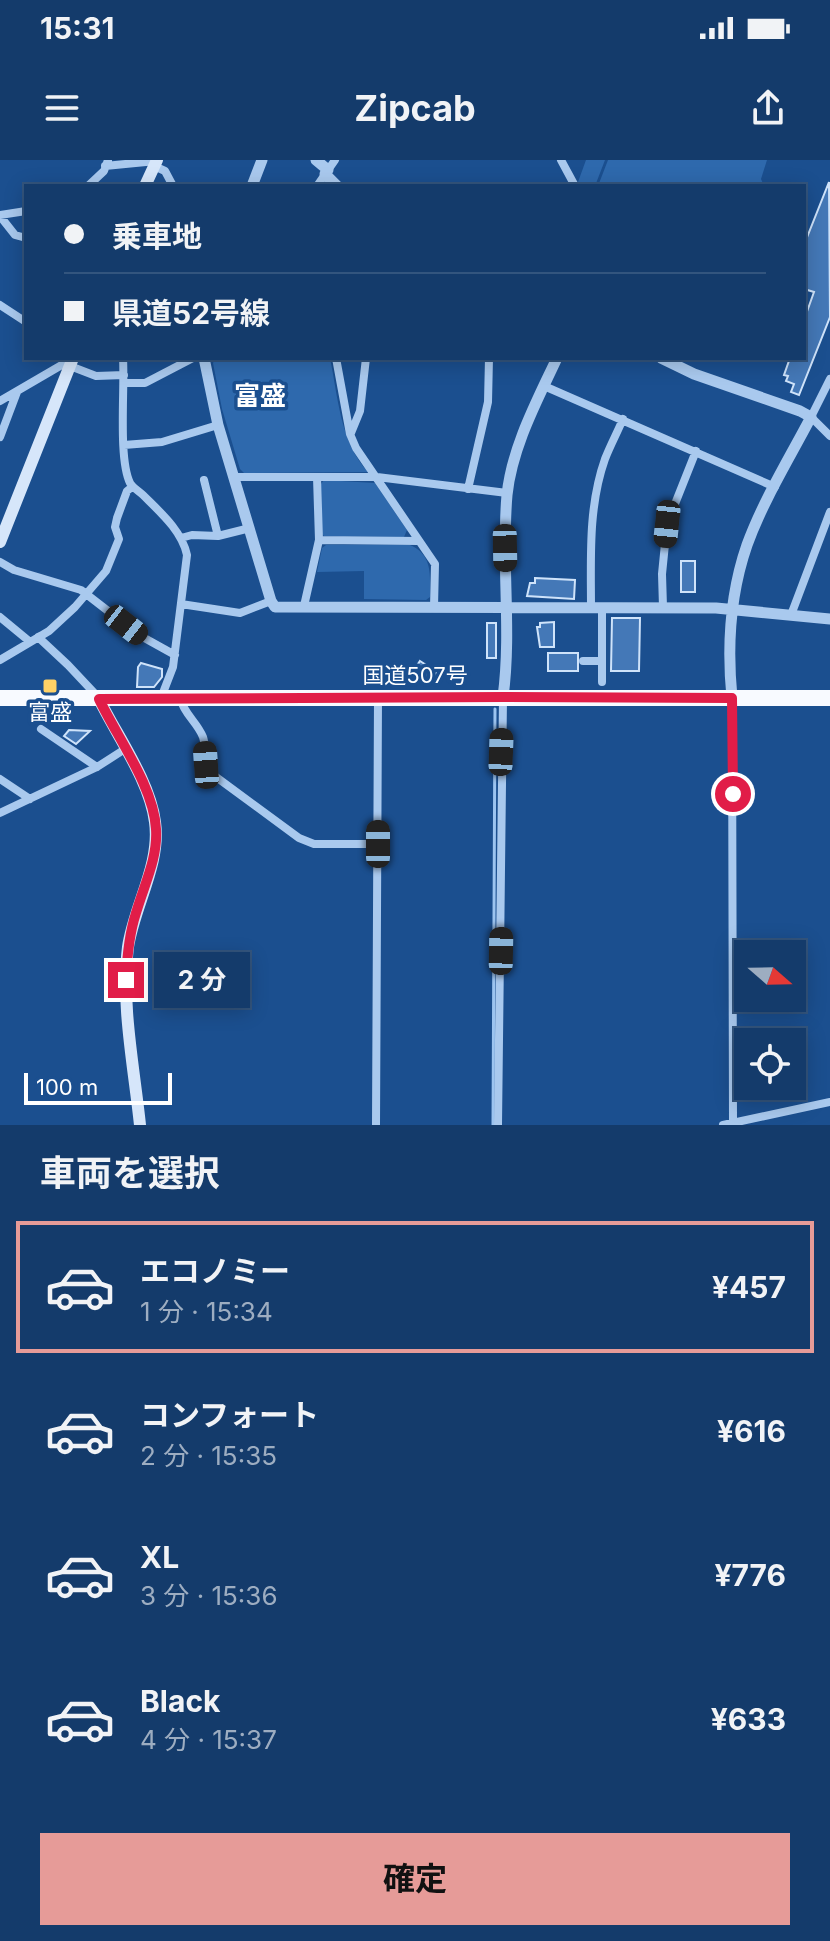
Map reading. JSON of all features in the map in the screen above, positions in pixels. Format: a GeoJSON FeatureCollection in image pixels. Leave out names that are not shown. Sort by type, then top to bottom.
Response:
{"type":"FeatureCollection","features":[{"type":"Feature","properties":{"kind":"highway","name":"国道507号"},"geometry":{"type":"LineString","coordinates":[[0,698],[830,698]]}},
{"type":"Feature","properties":{"kind":"main road"},"geometry":{"type":"LineString","coordinates":[[146,184],[156,162]]}},
{"type":"Feature","properties":{"kind":"main road"},"geometry":{"type":"LineString","coordinates":[[0,542],[71,360]]}},
{"type":"Feature","properties":{"kind":"main road"},"geometry":{"type":"LineString","coordinates":[[99,699],[151,802],[156,829],[154,854],[135,915],[127,962],[130,1031],[140,1125]]}},
{"type":"Feature","properties":{"kind":"street"},"geometry":{"type":"LineString","coordinates":[[253,184],[262,160]]}},
{"type":"Feature","properties":{"kind":"street"},"geometry":{"type":"LineString","coordinates":[[316,160],[330,168]]}},
{"type":"Feature","properties":{"kind":"street"},"geometry":{"type":"LineString","coordinates":[[561,160],[574,184]]}},
{"type":"Feature","properties":{"kind":"street"},"geometry":{"type":"LineString","coordinates":[[90,184],[104,171],[106,163],[156,162],[172,184]]}},
{"type":"Feature","properties":{"kind":"street"},"geometry":{"type":"LineString","coordinates":[[24,211],[0,216],[15,235],[24,237]]}},
{"type":"Feature","properties":{"kind":"street"},"geometry":{"type":"LineString","coordinates":[[0,305],[24,321]]}},
{"type":"Feature","properties":{"kind":"street"},"geometry":{"type":"LineString","coordinates":[[0,401],[71,360],[96,376],[145,383],[189,360]]}},
{"type":"Feature","properties":{"kind":"street"},"geometry":{"type":"LineString","coordinates":[[123,360],[127,472],[132,487],[153,505],[181,538],[187,555],[175,655],[161,698]]}},
{"type":"Feature","properties":{"kind":"street"},"geometry":{"type":"LineString","coordinates":[[204,360],[218,425],[275,607],[732,608],[830,619]]}},
{"type":"Feature","properties":{"kind":"street"},"geometry":{"type":"LineString","coordinates":[[336,360],[350,434],[361,456],[435,564],[434,607]]}},
{"type":"Feature","properties":{"kind":"street"},"geometry":{"type":"LineString","coordinates":[[350,434],[360,411],[366,360]]}},
{"type":"Feature","properties":{"kind":"street"},"geometry":{"type":"LineString","coordinates":[[468,489],[488,402],[489,360]]}},
{"type":"Feature","properties":{"kind":"street"},"geometry":{"type":"LineString","coordinates":[[498,1125],[507,493],[516,458],[556,360]]}},
{"type":"Feature","properties":{"kind":"street"},"geometry":{"type":"LineString","coordinates":[[665,360],[694,374],[800,411],[811,417],[830,436]]}},
{"type":"Feature","properties":{"kind":"street"},"geometry":{"type":"LineString","coordinates":[[733,1123],[732,608],[747,546],[830,379]]}},
{"type":"Feature","properties":{"kind":"street"},"geometry":{"type":"LineString","coordinates":[[544,386],[775,487]]}},
{"type":"Feature","properties":{"kind":"street"},"geometry":{"type":"LineString","coordinates":[[0,437],[17,392]]}},
{"type":"Feature","properties":{"kind":"street"},"geometry":{"type":"LineString","coordinates":[[602,682],[591,526],[604,461],[623,419]]}},
{"type":"Feature","properties":{"kind":"street"},"geometry":{"type":"LineString","coordinates":[[124,445],[162,442],[218,425]]}},
{"type":"Feature","properties":{"kind":"street"},"geometry":{"type":"LineString","coordinates":[[663,607],[662,574],[667,524],[696,451]]}},
{"type":"Feature","properties":{"kind":"street"},"geometry":{"type":"LineString","coordinates":[[235,477],[377,477],[507,493]]}},
{"type":"Feature","properties":{"kind":"street"},"geometry":{"type":"LineString","coordinates":[[304,606],[319,540],[317,477]]}},
{"type":"Feature","properties":{"kind":"street"},"geometry":{"type":"LineString","coordinates":[[204,480],[218,536]]}},
{"type":"Feature","properties":{"kind":"street"},"geometry":{"type":"LineString","coordinates":[[0,660],[61,620],[109,566],[119,539],[115,527],[117,518],[127,491],[132,487]]}},
{"type":"Feature","properties":{"kind":"street"},"geometry":{"type":"LineString","coordinates":[[791,615],[830,512]]}},
{"type":"Feature","properties":{"kind":"street"},"geometry":{"type":"LineString","coordinates":[[181,538],[192,535],[218,536],[250,528]]}},
{"type":"Feature","properties":{"kind":"street"},"geometry":{"type":"LineString","coordinates":[[319,540],[419,541]]}},
{"type":"Feature","properties":{"kind":"street"},"geometry":{"type":"LineString","coordinates":[[0,562],[14,570],[71,586],[87,594],[139,635],[175,655]]}},
{"type":"Feature","properties":{"kind":"street"},"geometry":{"type":"LineString","coordinates":[[181,604],[240,613],[271,601]]}},
{"type":"Feature","properties":{"kind":"street"},"geometry":{"type":"LineString","coordinates":[[0,617],[33,639],[89,686],[99,699]]}},
{"type":"Feature","properties":{"kind":"street"},"geometry":{"type":"LineString","coordinates":[[583,661],[602,661]]}},
{"type":"Feature","properties":{"kind":"street"},"geometry":{"type":"LineString","coordinates":[[180,698],[183,710],[204,740],[206,765],[212,774],[299,838],[314,844],[378,844]]}},
{"type":"Feature","properties":{"kind":"street"},"geometry":{"type":"LineString","coordinates":[[376,1125],[378,698]]}},
{"type":"Feature","properties":{"kind":"street"},"geometry":{"type":"LineString","coordinates":[[41,729],[97,767]]}},
{"type":"Feature","properties":{"kind":"street"},"geometry":{"type":"LineString","coordinates":[[0,813],[97,767],[125,749]]}},
{"type":"Feature","properties":{"kind":"street"},"geometry":{"type":"LineString","coordinates":[[0,779],[30,799]]}},
{"type":"Feature","properties":{"kind":"street"},"geometry":{"type":"LineString","coordinates":[[723,1125],[830,1102]]}},
{"type":"Feature","properties":{"kind":"shaded area"},"geometry":{"type":"Polygon","coordinates":[[[586,160],[605,160],[596,184],[578,182],[586,160]]]}},
{"type":"Feature","properties":{"kind":"shaded area"},"geometry":{"type":"Polygon","coordinates":[[[608,160],[767,160],[761,179],[763,184],[599,184],[608,160]]]}},
{"type":"Feature","properties":{"kind":"shaded area"},"geometry":{"type":"Polygon","coordinates":[[[215,360],[330,360],[346,433],[351,447],[368,472],[244,473],[240,469],[222,409],[215,360]]]}},
{"type":"Feature","properties":{"kind":"shaded area"},"geometry":{"type":"Polygon","coordinates":[[[324,480],[375,483],[407,530],[404,537],[324,536],[321,484],[324,480]]]}},
{"type":"Feature","properties":{"kind":"shaded area"},"geometry":{"type":"Polygon","coordinates":[[[326,545],[410,545],[426,560],[430,574],[430,597],[426,600],[364,599],[364,571],[317,572],[322,548],[326,545]]]}},
{"type":"Feature","properties":{"kind":"building"},"geometry":{"type":"Polygon","coordinates":[[[829,182],[830,317],[799,395],[791,392],[794,384],[786,381],[788,376],[784,375],[789,360],[806,360],[806,314],[814,292],[806,290],[806,240],[829,182]]]}},
{"type":"Feature","properties":{"kind":"building"},"geometry":{"type":"Polygon","coordinates":[[[681,561],[695,561],[695,592],[681,592],[681,561]]]}},
{"type":"Feature","properties":{"kind":"building"},"geometry":{"type":"Polygon","coordinates":[[[535,578],[575,580],[574,599],[527,596],[530,583],[535,583],[535,578]]]}},
{"type":"Feature","properties":{"kind":"building"},"geometry":{"type":"Polygon","coordinates":[[[612,618],[640,618],[639,671],[611,671],[612,618]]]}},
{"type":"Feature","properties":{"kind":"building"},"geometry":{"type":"Polygon","coordinates":[[[554,622],[554,647],[540,647],[537,627],[540,623],[554,622]]]}},
{"type":"Feature","properties":{"kind":"building"},"geometry":{"type":"Polygon","coordinates":[[[487,623],[496,623],[496,658],[487,658],[487,623]]]}},
{"type":"Feature","properties":{"kind":"building"},"geometry":{"type":"Polygon","coordinates":[[[548,653],[578,653],[578,671],[548,671],[548,653]]]}},
{"type":"Feature","properties":{"kind":"building"},"geometry":{"type":"Polygon","coordinates":[[[420,661],[437,672],[430,682],[419,679],[418,682],[410,676],[420,661]]]}},
{"type":"Feature","properties":{"kind":"building"},"geometry":{"type":"Polygon","coordinates":[[[141,663],[162,669],[162,677],[154,687],[137,687],[141,663]]]}},
{"type":"Feature","properties":{"kind":"building"},"geometry":{"type":"Polygon","coordinates":[[[69,730],[90,731],[76,744],[64,736],[69,730]]]}},
{"type":"Feature","properties":{"kind":"waterway"},"geometry":{"type":"LineString","coordinates":[[493,1125],[495,709]]}},
{"type":"Feature","properties":{"kind":"place","name":"富盛"},"geometry":{"type":"Point","coordinates":[50,686]}},
{"type":"Feature","properties":{"kind":"district","name":"富盛"},"geometry":{"type":"Point","coordinates":[260,395]}},
{"type":"Feature","properties":{"kind":"route"},"geometry":{"type":"LineString","coordinates":[[126,980],[132,928],[154,854],[155,817],[143,785],[99,699],[732,698],[733,794]]}}]}
